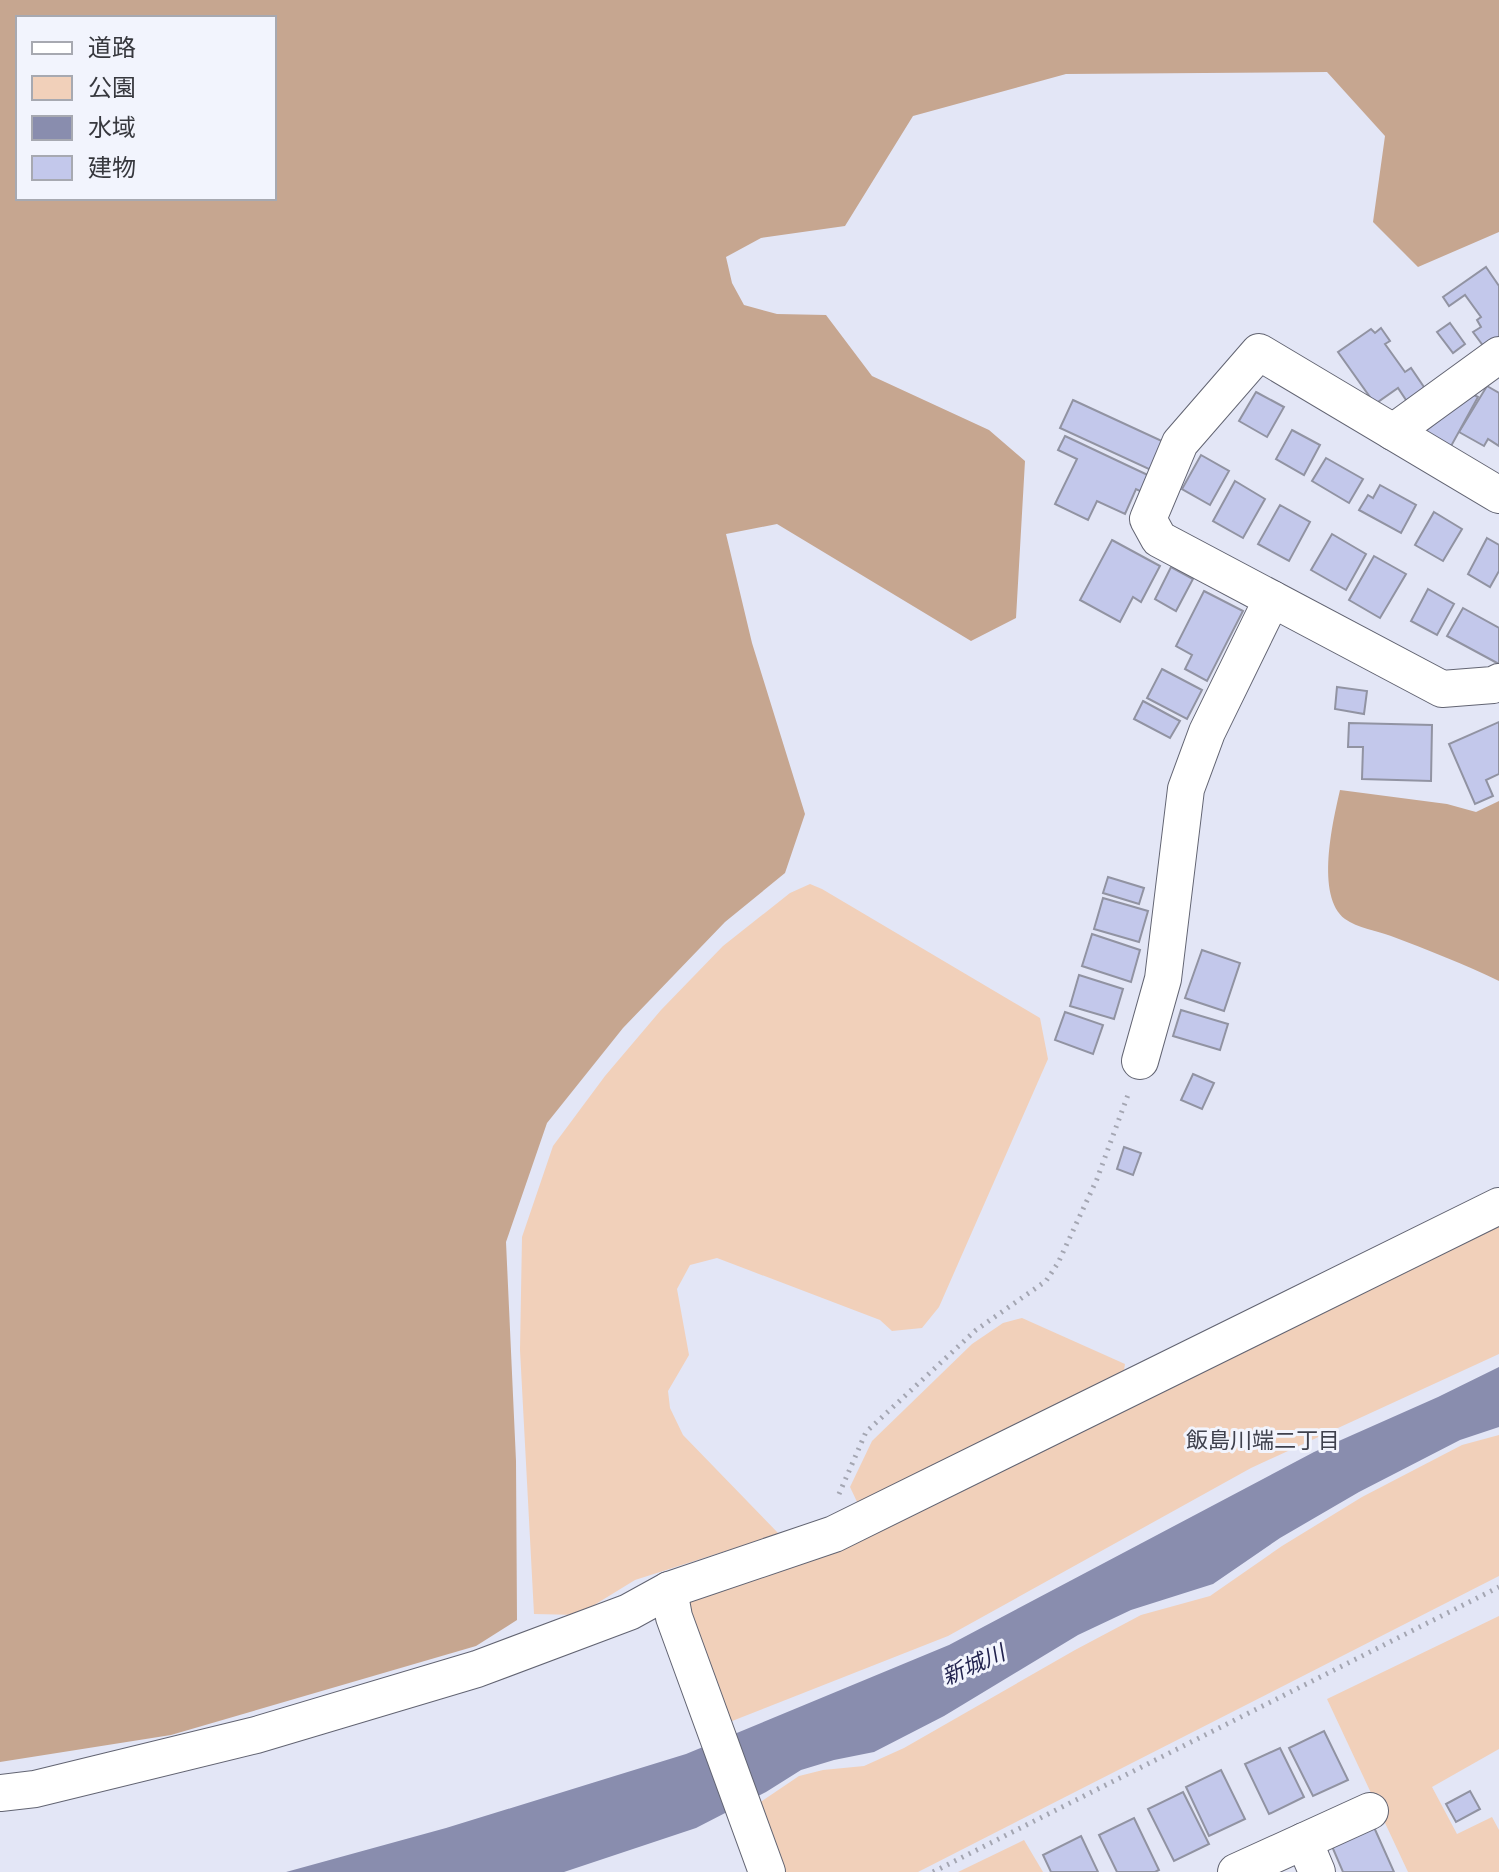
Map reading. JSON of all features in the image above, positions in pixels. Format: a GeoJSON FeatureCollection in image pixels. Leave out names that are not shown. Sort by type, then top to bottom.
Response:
{"type":"FeatureCollection","features":[{"type":"Feature","properties":{"kind":"street"},"geometry":{"type":"LineString","coordinates":[[1499,495],[1259,352],[1180,443],[1148,519],[1159,539],[1442,689],[1499,682]]}},
{"type":"Feature","properties":{"kind":"street"},"geometry":{"type":"LineString","coordinates":[[1393,432],[1499,355]]}},
{"type":"Feature","properties":{"kind":"street"},"geometry":{"type":"LineString","coordinates":[[1140,1061],[1163,979],[1186,789],[1207,732],[1272,599]]}},
{"type":"Feature","properties":{"kind":"street"},"geometry":{"type":"LineString","coordinates":[[0,1793],[35,1789],[256,1735],[477,1669],[629,1612],[672,1603],[834,1534],[1499,1206]]}},
{"type":"Feature","properties":{"kind":"street"},"geometry":{"type":"LineString","coordinates":[[672,1603],[767,1872]]}},
{"type":"Feature","properties":{"kind":"street"},"geometry":{"type":"LineString","coordinates":[[1236,1872],[1310,1857],[1370,1811]]}},
{"type":"Feature","properties":{"kind":"path"},"geometry":{"type":"LineString","coordinates":[[834,1534],[839,1492],[866,1432],[976,1330],[1046,1281],[1058,1263],[1097,1179],[1140,1061]]}},
{"type":"Feature","properties":{"kind":"path"},"geometry":{"type":"LineString","coordinates":[[933,1872],[1499,1587]]}},
{"type":"Feature","properties":{"kind":"green space"},"geometry":{"type":"Polygon","coordinates":[[[810,884],[1040,1018],[1048,1059],[939,1307],[922,1328],[892,1331],[880,1320],[717,1258],[690,1265],[677,1289],[689,1355],[668,1391],[670,1408],[683,1435],[779,1534],[635,1580],[578,1615],[534,1614],[520,1350],[522,1237],[553,1146],[605,1076],[661,1010],[723,946],[790,893],[810,884]]]}},
{"type":"Feature","properties":{"kind":"green space"},"geometry":{"type":"Polygon","coordinates":[[[1499,1221],[1499,1354],[1251,1468],[948,1636],[727,1723],[685,1596],[1499,1221]]]}},
{"type":"Feature","properties":{"kind":"green space"},"geometry":{"type":"Polygon","coordinates":[[[1022,1318],[1125,1364],[1124,1370],[1114,1379],[859,1506],[850,1487],[872,1441],[972,1344],[1003,1323],[1022,1318]]]}},
{"type":"Feature","properties":{"kind":"green space"},"geometry":{"type":"Polygon","coordinates":[[[1499,1435],[1499,1576],[918,1872],[784,1872],[759,1803],[799,1776],[864,1766],[904,1748],[1141,1615],[1210,1596],[1282,1546],[1362,1497],[1462,1445],[1499,1435]]]}},
{"type":"Feature","properties":{"kind":"green space"},"geometry":{"type":"Polygon","coordinates":[[[1499,1616],[1499,1749],[1432,1787],[1457,1834],[1492,1817],[1499,1830],[1499,1872],[1408,1872],[1327,1699],[1499,1616]]]}},
{"type":"Feature","properties":{"kind":"green space"},"geometry":{"type":"Polygon","coordinates":[[[1024,1840],[1043,1872],[958,1872],[1024,1840]]]}},
{"type":"Feature","properties":{"kind":"shaded area"},"geometry":{"type":"Polygon","coordinates":[[[0,0],[1499,0],[1499,232],[1418,267],[1373,222],[1385,136],[1327,72],[1066,74],[913,116],[845,226],[761,238],[726,257],[732,283],[744,305],[777,314],[826,315],[872,376],[989,430],[1025,461],[1016,618],[971,641],[777,524],[726,534],[752,643],[805,814],[785,873],[725,922],[623,1028],[547,1123],[506,1242],[516,1461],[517,1620],[476,1646],[171,1735],[0,1762],[0,0]]]}},
{"type":"Feature","properties":{"kind":"shaded area"},"geometry":{"type":"Polygon","coordinates":[[[1340,790],[1447,804],[1476,812],[1499,801],[1499,981],[1345,919],[1336,908],[1328,876],[1340,790]]]}},
{"type":"Feature","properties":{"kind":"water","name":"新城川"},"geometry":{"type":"Polygon","coordinates":[[[1499,1367],[1499,1427],[1460,1440],[1359,1492],[1280,1538],[1213,1584],[1131,1610],[1078,1635],[944,1716],[874,1752],[801,1770],[696,1828],[564,1872],[286,1872],[446,1828],[686,1754],[949,1645],[1314,1452],[1499,1367]]]}},
{"type":"Feature","properties":{"kind":"building"},"geometry":{"type":"Polygon","coordinates":[[[1486,267],[1499,286],[1499,337],[1484,347],[1473,332],[1481,327],[1477,320],[1481,317],[1465,295],[1449,306],[1443,297],[1486,267]]]}},
{"type":"Feature","properties":{"kind":"building"},"geometry":{"type":"Polygon","coordinates":[[[1450,323],[1465,344],[1453,353],[1437,332],[1450,323]]]}},
{"type":"Feature","properties":{"kind":"building"},"geometry":{"type":"Polygon","coordinates":[[[1381,328],[1390,341],[1385,344],[1405,372],[1411,368],[1428,393],[1410,406],[1398,388],[1375,404],[1338,352],[1371,329],[1375,333],[1381,328]]]}},
{"type":"Feature","properties":{"kind":"building"},"geometry":{"type":"Polygon","coordinates":[[[1487,386],[1499,393],[1499,446],[1488,439],[1484,446],[1459,432],[1487,386]]]}},
{"type":"Feature","properties":{"kind":"building"},"geometry":{"type":"Polygon","coordinates":[[[1256,392],[1284,407],[1267,437],[1239,421],[1256,392]]]}},
{"type":"Feature","properties":{"kind":"building"},"geometry":{"type":"Polygon","coordinates":[[[1472,394],[1478,397],[1450,448],[1423,433],[1472,394]]]}},
{"type":"Feature","properties":{"kind":"building"},"geometry":{"type":"Polygon","coordinates":[[[1073,400],[1164,442],[1151,470],[1060,428],[1073,400]]]}},
{"type":"Feature","properties":{"kind":"building"},"geometry":{"type":"Polygon","coordinates":[[[1292,430],[1320,445],[1304,475],[1276,459],[1292,430]]]}},
{"type":"Feature","properties":{"kind":"building"},"geometry":{"type":"Polygon","coordinates":[[[1065,436],[1152,477],[1144,493],[1136,489],[1125,514],[1097,501],[1088,520],[1055,504],[1077,459],[1058,450],[1065,436]]]}},
{"type":"Feature","properties":{"kind":"building"},"geometry":{"type":"Polygon","coordinates":[[[1201,455],[1229,471],[1210,505],[1182,489],[1201,455]]]}},
{"type":"Feature","properties":{"kind":"building"},"geometry":{"type":"Polygon","coordinates":[[[1326,458],[1363,479],[1349,503],[1312,481],[1326,458]]]}},
{"type":"Feature","properties":{"kind":"building"},"geometry":{"type":"Polygon","coordinates":[[[1235,481],[1265,499],[1243,538],[1213,521],[1235,481]]]}},
{"type":"Feature","properties":{"kind":"building"},"geometry":{"type":"Polygon","coordinates":[[[1380,485],[1416,505],[1401,533],[1359,510],[1368,495],[1373,498],[1380,485]]]}},
{"type":"Feature","properties":{"kind":"building"},"geometry":{"type":"Polygon","coordinates":[[[1280,505],[1310,522],[1289,561],[1258,544],[1280,505]]]}},
{"type":"Feature","properties":{"kind":"building"},"geometry":{"type":"Polygon","coordinates":[[[1434,512],[1462,529],[1443,561],[1415,545],[1434,512]]]}},
{"type":"Feature","properties":{"kind":"building"},"geometry":{"type":"Polygon","coordinates":[[[1332,534],[1366,554],[1346,590],[1311,570],[1332,534]]]}},
{"type":"Feature","properties":{"kind":"building"},"geometry":{"type":"Polygon","coordinates":[[[1487,538],[1499,545],[1499,571],[1490,587],[1468,574],[1487,538]]]}},
{"type":"Feature","properties":{"kind":"building"},"geometry":{"type":"Polygon","coordinates":[[[1112,540],[1160,566],[1141,602],[1133,597],[1120,622],[1080,600],[1112,540]]]}},
{"type":"Feature","properties":{"kind":"building"},"geometry":{"type":"Polygon","coordinates":[[[1374,556],[1406,574],[1380,618],[1349,600],[1374,556]]]}},
{"type":"Feature","properties":{"kind":"building"},"geometry":{"type":"Polygon","coordinates":[[[1171,567],[1193,579],[1176,611],[1155,599],[1171,567]]]}},
{"type":"Feature","properties":{"kind":"building"},"geometry":{"type":"Polygon","coordinates":[[[1428,589],[1454,604],[1437,635],[1411,621],[1428,589]]]}},
{"type":"Feature","properties":{"kind":"building"},"geometry":{"type":"Polygon","coordinates":[[[1204,591],[1243,611],[1207,681],[1185,669],[1192,655],[1176,646],[1204,591]]]}},
{"type":"Feature","properties":{"kind":"building"},"geometry":{"type":"Polygon","coordinates":[[[1463,608],[1499,628],[1499,664],[1447,636],[1463,608]]]}},
{"type":"Feature","properties":{"kind":"building"},"geometry":{"type":"Polygon","coordinates":[[[1162,669],[1202,690],[1187,719],[1147,698],[1162,669]]]}},
{"type":"Feature","properties":{"kind":"building"},"geometry":{"type":"Polygon","coordinates":[[[1337,687],[1367,691],[1364,714],[1335,709],[1337,687]]]}},
{"type":"Feature","properties":{"kind":"building"},"geometry":{"type":"Polygon","coordinates":[[[1143,701],[1180,721],[1170,738],[1134,719],[1143,701]]]}},
{"type":"Feature","properties":{"kind":"building"},"geometry":{"type":"Polygon","coordinates":[[[1499,722],[1499,774],[1486,780],[1493,796],[1475,804],[1449,744],[1499,722]]]}},
{"type":"Feature","properties":{"kind":"building"},"geometry":{"type":"Polygon","coordinates":[[[1349,723],[1432,725],[1431,781],[1362,779],[1363,747],[1348,747],[1349,723]]]}},
{"type":"Feature","properties":{"kind":"building"},"geometry":{"type":"Polygon","coordinates":[[[1108,877],[1144,888],[1139,904],[1103,893],[1108,877]]]}},
{"type":"Feature","properties":{"kind":"building"},"geometry":{"type":"Polygon","coordinates":[[[1103,898],[1148,911],[1139,942],[1094,929],[1103,898]]]}},
{"type":"Feature","properties":{"kind":"building"},"geometry":{"type":"Polygon","coordinates":[[[1092,934],[1140,950],[1131,982],[1082,966],[1092,934]]]}},
{"type":"Feature","properties":{"kind":"building"},"geometry":{"type":"Polygon","coordinates":[[[1202,950],[1240,963],[1224,1011],[1185,998],[1202,950]]]}},
{"type":"Feature","properties":{"kind":"building"},"geometry":{"type":"Polygon","coordinates":[[[1079,975],[1123,989],[1114,1019],[1070,1006],[1079,975]]]}},
{"type":"Feature","properties":{"kind":"building"},"geometry":{"type":"Polygon","coordinates":[[[1181,1010],[1228,1024],[1220,1050],[1173,1036],[1181,1010]]]}},
{"type":"Feature","properties":{"kind":"building"},"geometry":{"type":"Polygon","coordinates":[[[1065,1012],[1103,1025],[1093,1054],[1055,1040],[1065,1012]]]}},
{"type":"Feature","properties":{"kind":"building"},"geometry":{"type":"Polygon","coordinates":[[[1193,1074],[1214,1083],[1202,1109],[1181,1100],[1193,1074]]]}},
{"type":"Feature","properties":{"kind":"building"},"geometry":{"type":"Polygon","coordinates":[[[1124,1147],[1141,1153],[1133,1175],[1117,1169],[1124,1147]]]}},
{"type":"Feature","properties":{"kind":"building"},"geometry":{"type":"Polygon","coordinates":[[[1324,1731],[1348,1780],[1313,1796],[1289,1748],[1324,1731]]]}},
{"type":"Feature","properties":{"kind":"building"},"geometry":{"type":"Polygon","coordinates":[[[1280,1748],[1304,1797],[1269,1814],[1245,1764],[1280,1748]]]}},
{"type":"Feature","properties":{"kind":"building"},"geometry":{"type":"Polygon","coordinates":[[[1221,1770],[1245,1819],[1209,1836],[1186,1787],[1221,1770]]]}},
{"type":"Feature","properties":{"kind":"building"},"geometry":{"type":"Polygon","coordinates":[[[1470,1791],[1480,1809],[1456,1822],[1446,1804],[1470,1791]]]}},
{"type":"Feature","properties":{"kind":"building"},"geometry":{"type":"Polygon","coordinates":[[[1183,1792],[1209,1844],[1174,1861],[1148,1809],[1183,1792]]]}},
{"type":"Feature","properties":{"kind":"building"},"geometry":{"type":"Polygon","coordinates":[[[1134,1818],[1159,1870],[1155,1872],[1117,1872],[1099,1835],[1134,1818]]]}},
{"type":"Feature","properties":{"kind":"building"},"geometry":{"type":"Polygon","coordinates":[[[1373,1825],[1394,1872],[1343,1872],[1331,1844],[1373,1825]]]}},
{"type":"Feature","properties":{"kind":"building"},"geometry":{"type":"Polygon","coordinates":[[[1081,1836],[1098,1872],[1051,1872],[1043,1855],[1081,1836]]]}},
{"type":"Feature","properties":{"kind":"district","name":"飯島川端二丁目"},"geometry":{"type":"Point","coordinates":[1263,1439]}}]}
